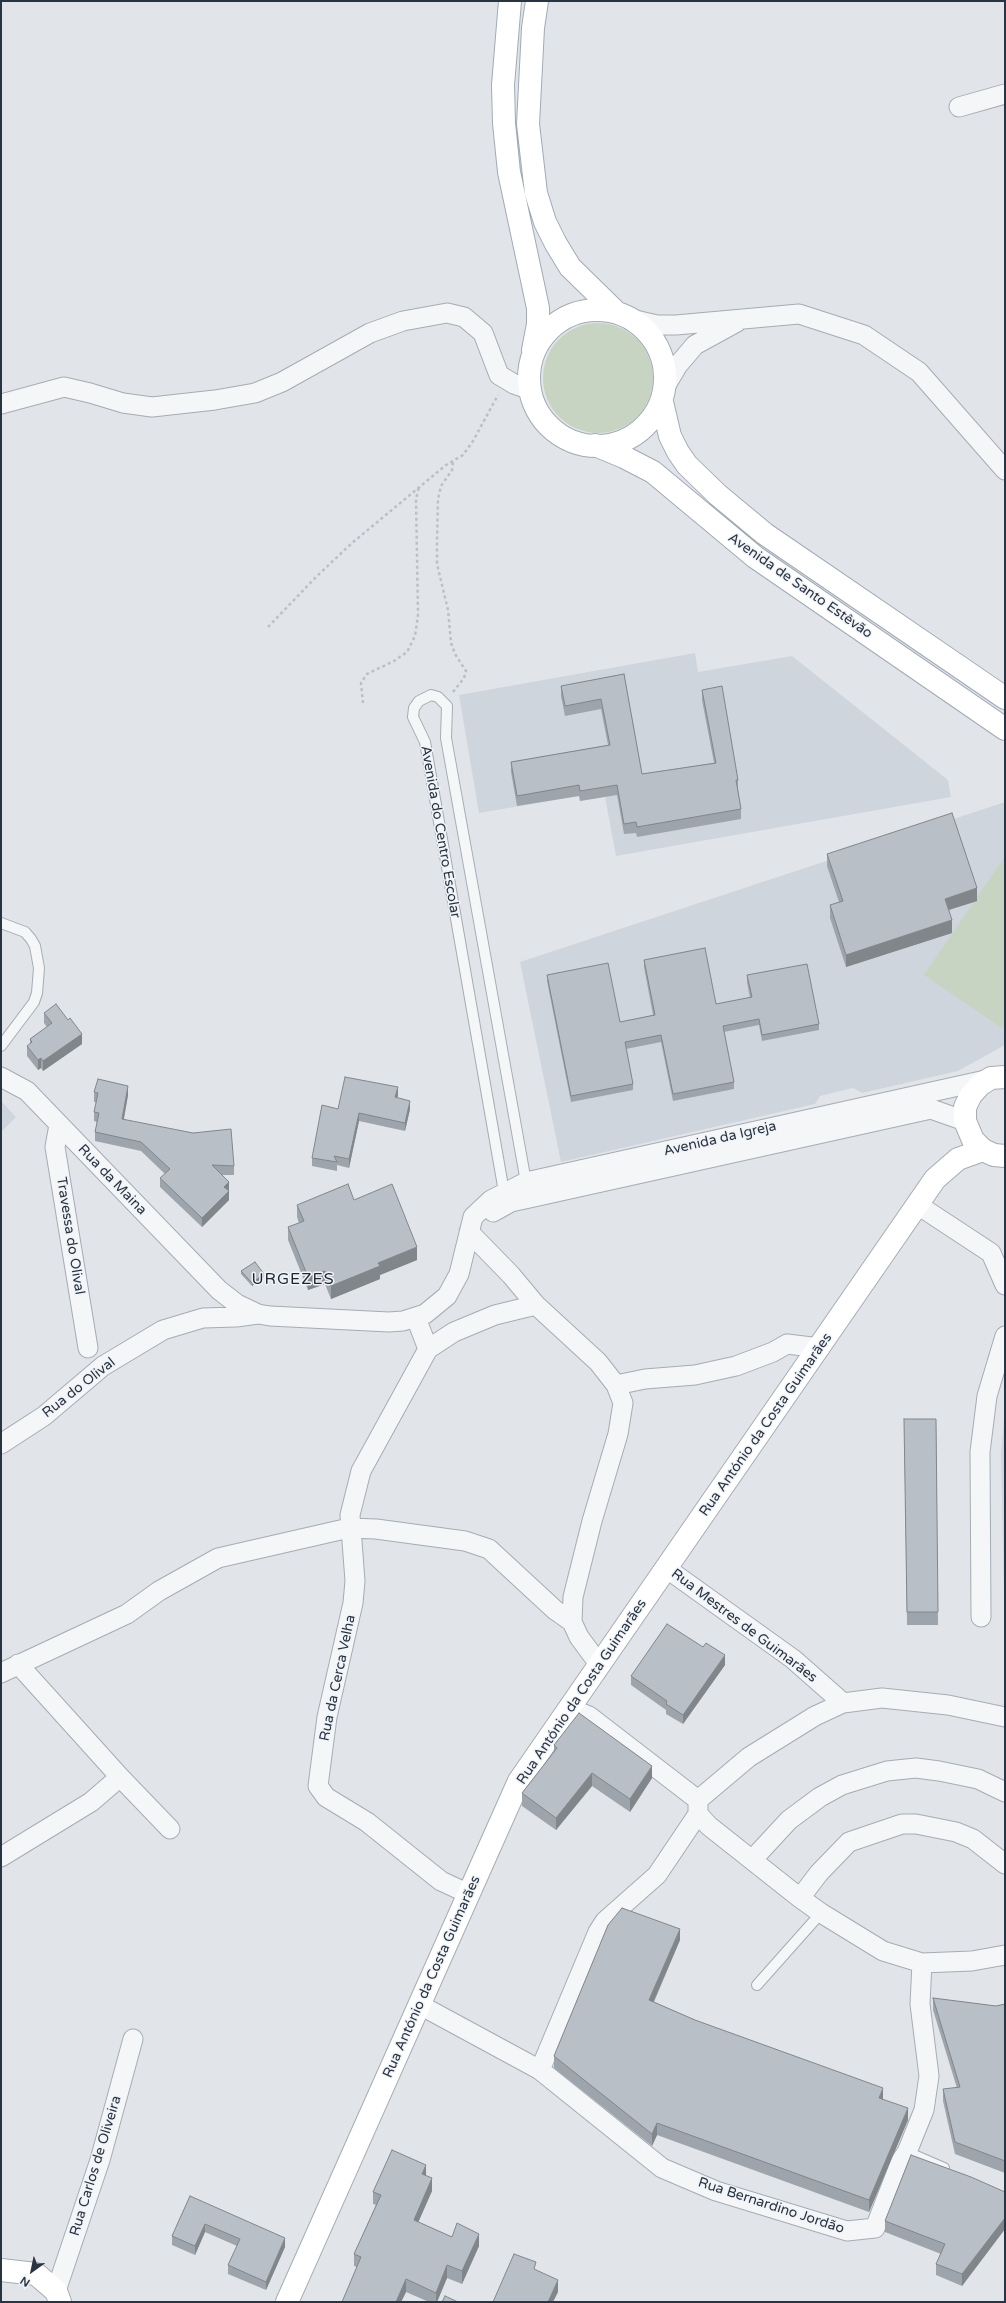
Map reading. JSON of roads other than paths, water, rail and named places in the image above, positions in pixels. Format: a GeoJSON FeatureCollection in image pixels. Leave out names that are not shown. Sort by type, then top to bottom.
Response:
{"type":"FeatureCollection","features":[{"type":"Feature","properties":{"kind":"main road"},"geometry":{"type":"LineString","coordinates":[[510,1],[503,85],[504,123],[509,172],[538,308],[538,324],[532,361],[531,390],[540,414],[553,429],[570,439],[595,445],[616,443],[640,431],[651,420],[663,394],[664,367],[658,348],[647,331],[623,315],[570,267],[545,222],[536,193],[528,124],[533,28],[537,1]]}},
{"type":"Feature","properties":{"kind":"main road"},"geometry":{"type":"LineString","coordinates":[[532,361],[537,347],[545,335],[555,324],[568,317],[596,310],[623,315]]}},
{"type":"Feature","properties":{"kind":"main road","name":"Avenida de Santo Estêvão"},"geometry":{"type":"LineString","coordinates":[[663,394],[670,436],[678,452],[687,465],[718,495],[765,534],[1005,698]]}},
{"type":"Feature","properties":{"kind":"main road","name":"Avenida de Santo Estêvão"},"geometry":{"type":"LineString","coordinates":[[595,445],[624,457],[653,472],[755,557],[1005,729]]}},
{"type":"Feature","properties":{"kind":"main road"},"geometry":{"type":"LineString","coordinates":[[1000,1074],[980,1085],[971,1095],[966,1107],[966,1124],[973,1140],[983,1150],[994,1155],[1005,1156]]}},
{"type":"Feature","properties":{"kind":"main road"},"geometry":{"type":"LineString","coordinates":[[935,1179],[952,1146],[966,1124]]}},
{"type":"Feature","properties":{"kind":"main road","name":"Rua António da Costa Guimarães"},"geometry":{"type":"LineString","coordinates":[[287,2302],[519,1781],[820,1348],[935,1179],[958,1159],[983,1150]]}},
{"type":"Feature","properties":{"kind":"main road"},"geometry":{"type":"LineString","coordinates":[[1,2270],[36,2274],[58,2297]]}},
{"type":"Feature","properties":{"kind":"street"},"geometry":{"type":"LineString","coordinates":[[959,107],[1005,94]]}},
{"type":"Feature","properties":{"kind":"street"},"geometry":{"type":"LineString","coordinates":[[1,404],[64,387],[123,403],[152,407],[215,400],[255,393],[282,382],[370,333],[403,321],[447,313],[464,317],[483,333],[494,366],[499,375],[505,380],[531,390]]}},
{"type":"Feature","properties":{"kind":"street"},"geometry":{"type":"LineString","coordinates":[[623,315],[657,325],[676,325],[747,317],[799,314],[864,335],[919,372],[1005,470]]}},
{"type":"Feature","properties":{"kind":"street"},"geometry":{"type":"LineString","coordinates":[[663,394],[678,365],[695,345],[720,330],[747,317]]}},
{"type":"Feature","properties":{"kind":"street","name":"Avenida da Igreja"},"geometry":{"type":"LineString","coordinates":[[446,1296],[459,1274],[473,1217],[491,1200],[526,1182],[1000,1074]]}},
{"type":"Feature","properties":{"kind":"street","name":"Rua da Maina"},"geometry":{"type":"LineString","coordinates":[[1,1077],[27,1091],[219,1290],[237,1304],[258,1314],[371,1322],[403,1321],[416,1318],[436,1306],[446,1296]]}},
{"type":"Feature","properties":{"kind":"street","name":"Avenida da Igreja"},"geometry":{"type":"LineString","coordinates":[[469,1232],[498,1208],[524,1199],[931,1109],[966,1124]]}},
{"type":"Feature","properties":{"kind":"street","name":"Travessa do Olival"},"geometry":{"type":"LineString","coordinates":[[59,1125],[55,1147],[88,1348]]}},
{"type":"Feature","properties":{"kind":"street"},"geometry":{"type":"LineString","coordinates":[[918,1205],[991,1253],[1005,1285]]}},
{"type":"Feature","properties":{"kind":"street"},"geometry":{"type":"LineString","coordinates":[[469,1232],[511,1275],[536,1305],[598,1362],[616,1385],[623,1403],[618,1434],[592,1521],[573,1597],[572,1622],[579,1637],[600,1664]]}},
{"type":"Feature","properties":{"kind":"street"},"geometry":{"type":"LineString","coordinates":[[203,1318],[212,1306],[219,1290]]}},
{"type":"Feature","properties":{"kind":"street"},"geometry":{"type":"LineString","coordinates":[[416,1318],[428,1349],[454,1332],[496,1316],[536,1305]]}},
{"type":"Feature","properties":{"kind":"street","name":"Rua do Olival"},"geometry":{"type":"LineString","coordinates":[[1,1444],[44,1416],[102,1366],[163,1330],[203,1318],[236,1317],[258,1314]]}},
{"type":"Feature","properties":{"kind":"street"},"geometry":{"type":"LineString","coordinates":[[980,1617],[980,1452],[987,1396],[1005,1336]]}},
{"type":"Feature","properties":{"kind":"street"},"geometry":{"type":"LineString","coordinates":[[616,1385],[645,1379],[695,1375],[736,1366],[773,1352],[787,1344],[820,1348]]}},
{"type":"Feature","properties":{"kind":"street","name":"Rua da Cerca Velha"},"geometry":{"type":"LineString","coordinates":[[428,1349],[361,1471],[350,1515],[349,1528],[354,1582],[353,1603],[327,1717],[318,1786],[326,1797],[367,1822],[441,1881],[469,1894]]}},
{"type":"Feature","properties":{"kind":"street"},"geometry":{"type":"LineString","coordinates":[[1,1673],[127,1614],[159,1591],[218,1558],[349,1528],[376,1529],[465,1541],[489,1549],[555,1610],[572,1622]]}},
{"type":"Feature","properties":{"kind":"street","name":"Rua Mestres de Guimarães"},"geometry":{"type":"LineString","coordinates":[[666,1568],[793,1659],[843,1702]]}},
{"type":"Feature","properties":{"kind":"street"},"geometry":{"type":"LineString","coordinates":[[18,1664],[120,1778],[170,1829]]}},
{"type":"Feature","properties":{"kind":"street"},"geometry":{"type":"LineString","coordinates":[[540,2070],[598,1932],[605,1921],[656,1875],[698,1807],[749,1757],[814,1716],[843,1702],[882,1698],[948,1705],[1005,1717]]}},
{"type":"Feature","properties":{"kind":"street"},"geometry":{"type":"LineString","coordinates":[[569,1708],[589,1716],[698,1807],[709,1826],[800,1898],[820,1913],[883,1951],[922,1963],[972,1961],[1005,1955]]}},
{"type":"Feature","properties":{"kind":"street"},"geometry":{"type":"LineString","coordinates":[[752,1860],[789,1820],[820,1797],[849,1783],[887,1771],[916,1768],[939,1771],[978,1779],[1005,1792]]}},
{"type":"Feature","properties":{"kind":"street"},"geometry":{"type":"LineString","coordinates":[[1,1857],[91,1802],[120,1778]]}},
{"type":"Feature","properties":{"kind":"street"},"geometry":{"type":"LineString","coordinates":[[800,1898],[819,1873],[849,1842],[902,1824],[916,1824],[956,1832],[973,1839],[1005,1864]]}},
{"type":"Feature","properties":{"kind":"street","name":"Rua Bernardino Jordão"},"geometry":{"type":"LineString","coordinates":[[420,2005],[540,2070],[662,2168],[716,2191],[847,2231],[875,2228],[901,2161],[907,2152],[924,2110],[929,2076],[920,2004],[922,1963]]}},
{"type":"Feature","properties":{"kind":"street","name":"Rua Carlos de Oliveira"},"geometry":{"type":"LineString","coordinates":[[58,2297],[100,2160],[132,2039]]}},
{"type":"Feature","properties":{"kind":"lane","name":"Avenida do Centro Escolar"},"geometry":{"type":"LineString","coordinates":[[504,1192],[425,742],[413,717],[414,708],[424,697],[431,695],[443,701],[448,713],[446,738],[526,1182]]}},
{"type":"Feature","properties":{"kind":"lane"},"geometry":{"type":"LineString","coordinates":[[1,922],[25,932],[31,939],[35,946],[39,968],[37,993],[34,1002],[1,1046]]}},
{"type":"Feature","properties":{"kind":"lane"},"geometry":{"type":"LineString","coordinates":[[757,1985],[820,1913]]}},
{"type":"Feature","properties":{"kind":"lane"},"geometry":{"type":"LineString","coordinates":[[907,2152],[954,2172]]}},
{"type":"Feature","properties":{"kind":"district","name":"URGEZES"},"geometry":{"type":"Point","coordinates":[293,1280]}}]}
